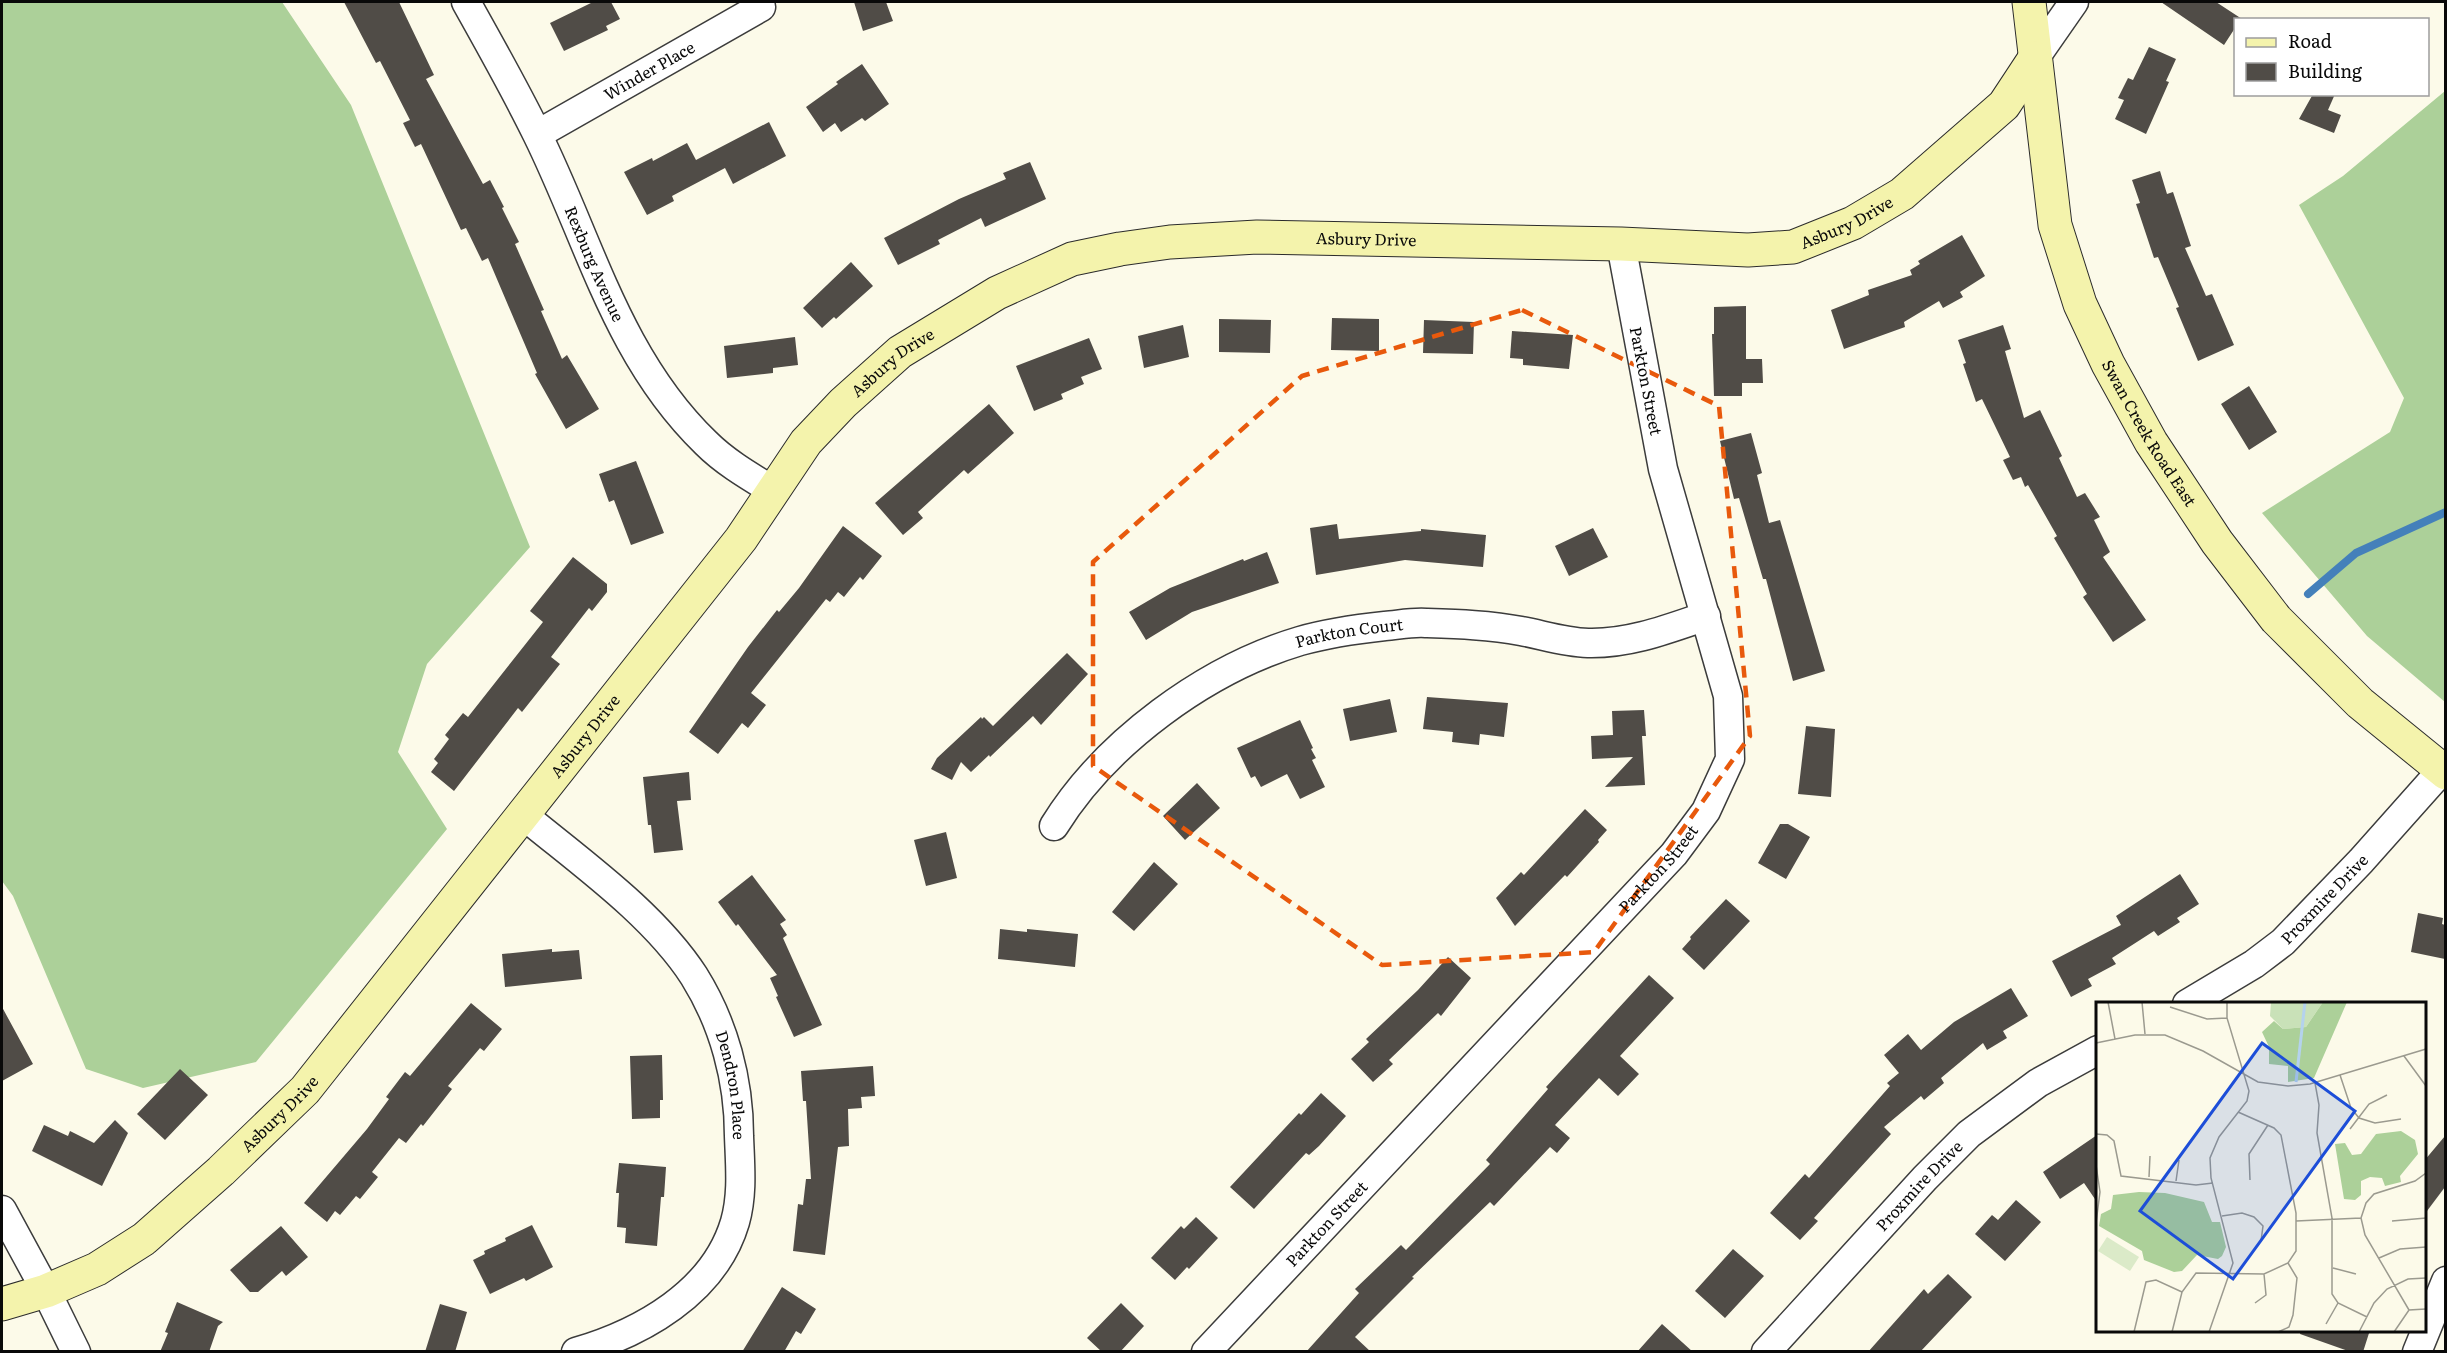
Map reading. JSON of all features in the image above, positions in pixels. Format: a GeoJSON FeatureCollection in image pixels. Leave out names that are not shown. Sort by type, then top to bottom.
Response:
{"type":"FeatureCollection","features":[{"type":"Feature","properties":{"kind":"street","name":"Rexburg Avenue"},"geometry":{"type":"LineString","coordinates":[[466,2],[538,134],[619,323],[662,393],[706,444],[772,490]]}},
{"type":"Feature","properties":{"kind":"street","name":"Swan Creek Road East"},"geometry":{"type":"LineString","coordinates":[[2029,2],[2055,225],[2080,304],[2108,364],[2151,442],[2217,542],[2276,619],[2360,703],[2444,771]]}},
{"type":"Feature","properties":{"kind":"street","name":"Asbury Drive"},"geometry":{"type":"LineString","coordinates":[[2,1304],[46,1291],[97,1269],[144,1239],[222,1171],[305,1090],[741,539],[806,442],[843,403],[900,352],[997,293],[1072,259],[1160,244],[1257,237],[1621,244],[1748,250],[1793,248],[1852,223],[1902,194],[2004,105],[2074,2]]}},
{"type":"Feature","properties":{"kind":"street","name":"Winder Place"},"geometry":{"type":"LineString","coordinates":[[538,134],[760,8]]}},
{"type":"Feature","properties":{"kind":"street","name":"Parkton Street"},"geometry":{"type":"LineString","coordinates":[[1206,1352],[1674,854],[1706,811],[1730,759],[1728,696],[1663,469],[1621,244]]}},
{"type":"Feature","properties":{"kind":"street","name":"Parkton Court"},"geometry":{"type":"LineString","coordinates":[[1054,826],[1068,804],[1089,779],[1154,720],[1212,680],[1239,666],[1300,641],[1352,629],[1423,623],[1484,626],[1521,631],[1564,641],[1590,643],[1649,635],[1706,616]]}},
{"type":"Feature","properties":{"kind":"street","name":"Proxmire Drive"},"geometry":{"type":"LineString","coordinates":[[2190,1002],[2254,964],[2283,942],[2444,771]]}},
{"type":"Feature","properties":{"kind":"street","name":"Dendron Place"},"geometry":{"type":"LineString","coordinates":[[522,814],[625,900],[664,939],[693,976],[714,1012],[725,1042],[734,1081],[739,1121],[741,1188],[735,1222],[727,1243],[713,1265],[684,1297],[656,1318],[606,1343],[576,1352]]}},
{"type":"Feature","properties":{"kind":"street","name":"Proxmire Drive"},"geometry":{"type":"LineString","coordinates":[[1766,1352],[1925,1178],[1969,1134],[2038,1083],[2096,1051]]}},
{"type":"Feature","properties":{"kind":"street"},"geometry":{"type":"LineString","coordinates":[[2,1210],[76,1352]]}},
{"type":"Feature","properties":{"kind":"street"},"geometry":{"type":"LineString","coordinates":[[2426,1328],[2445,1281]]}},
{"type":"Feature","properties":{"kind":"street"},"geometry":{"type":"LineString","coordinates":[[2416,1352],[2424,1332]]}},
{"type":"Feature","properties":{"kind":"highlighted area"},"geometry":{"type":"Polygon","coordinates":[[[1522,310],[1719,406],[1750,736],[1594,952],[1382,965],[1093,766],[1093,562],[1302,376],[1522,310]]]}},
{"type":"Feature","properties":{"kind":"green space"},"geometry":{"type":"Polygon","coordinates":[[[2,2],[282,2],[351,105],[530,547],[427,664],[398,752],[447,829],[256,1062],[143,1088],[86,1069],[13,896],[2,881],[2,2]]]}},
{"type":"Feature","properties":{"kind":"green space"},"geometry":{"type":"Polygon","coordinates":[[[2445,91],[2445,702],[2367,636],[2262,513],[2390,432],[2404,398],[2299,205],[2343,176],[2445,91]]]}},
{"type":"Feature","properties":{"kind":"building"},"geometry":{"type":"Polygon","coordinates":[[[344,2],[399,2],[434,75],[426,79],[483,184],[490,180],[504,207],[502,208],[519,242],[515,244],[544,310],[541,311],[562,359],[567,355],[599,409],[566,429],[535,374],[537,373],[488,258],[482,261],[466,228],[461,230],[421,144],[415,147],[403,123],[410,120],[380,61],[376,63],[344,2]]]}},
{"type":"Feature","properties":{"kind":"building"},"geometry":{"type":"Polygon","coordinates":[[[593,2],[611,2],[620,19],[606,26],[608,30],[564,51],[550,23],[593,2]]]}},
{"type":"Feature","properties":{"kind":"building"},"geometry":{"type":"Polygon","coordinates":[[[854,2],[886,2],[893,21],[863,31],[854,2]]]}},
{"type":"Feature","properties":{"kind":"building"},"geometry":{"type":"Polygon","coordinates":[[[2161,2],[2216,2],[2240,18],[2234,18],[2234,30],[2224,45],[2161,2]]]}},
{"type":"Feature","properties":{"kind":"building"},"geometry":{"type":"Polygon","coordinates":[[[2149,47],[2176,59],[2166,81],[2169,82],[2146,134],[2115,119],[2124,100],[2118,98],[2128,78],[2133,80],[2149,47]]]}},
{"type":"Feature","properties":{"kind":"building"},"geometry":{"type":"Polygon","coordinates":[[[862,64],[889,104],[865,121],[862,118],[841,132],[835,123],[823,132],[806,107],[862,64]]]}},
{"type":"Feature","properties":{"kind":"building"},"geometry":{"type":"Polygon","coordinates":[[[2312,96],[2334,96],[2328,110],[2341,115],[2334,133],[2299,119],[2312,96]]]}},
{"type":"Feature","properties":{"kind":"building"},"geometry":{"type":"Polygon","coordinates":[[[769,122],[786,156],[733,184],[725,168],[672,196],[674,201],[647,215],[624,172],[652,158],[653,161],[687,143],[696,160],[769,122]]]}},
{"type":"Feature","properties":{"kind":"building"},"geometry":{"type":"Polygon","coordinates":[[[1030,162],[1046,199],[985,227],[981,218],[938,240],[940,244],[898,265],[884,238],[959,199],[1006,179],[1003,173],[1030,162]]]}},
{"type":"Feature","properties":{"kind":"building"},"geometry":{"type":"Polygon","coordinates":[[[2160,171],[2167,194],[2173,192],[2191,246],[2185,248],[2206,296],[2212,294],[2234,345],[2198,361],[2158,257],[2154,258],[2136,204],[2140,203],[2132,180],[2160,171]]]}},
{"type":"Feature","properties":{"kind":"building"},"geometry":{"type":"Polygon","coordinates":[[[1962,235],[1985,276],[1960,292],[1963,297],[1943,308],[1939,301],[1904,322],[1905,327],[1844,349],[1831,310],[1869,295],[1868,290],[1912,275],[1910,270],[1920,264],[1918,261],[1962,235]]]}},
{"type":"Feature","properties":{"kind":"building"},"geometry":{"type":"Polygon","coordinates":[[[851,262],[873,286],[836,319],[834,317],[822,328],[803,308],[851,262]]]}},
{"type":"Feature","properties":{"kind":"building"},"geometry":{"type":"Polygon","coordinates":[[[1746,306],[1746,359],[1762,359],[1763,383],[1742,383],[1742,396],[1714,396],[1712,334],[1714,334],[1714,307],[1746,306]]]}},
{"type":"Feature","properties":{"kind":"building"},"geometry":{"type":"Polygon","coordinates":[[[1332,318],[1379,319],[1379,351],[1331,350],[1332,318]]]}},
{"type":"Feature","properties":{"kind":"building"},"geometry":{"type":"Polygon","coordinates":[[[1219,319],[1271,320],[1270,353],[1219,352],[1219,319]]]}},
{"type":"Feature","properties":{"kind":"building"},"geometry":{"type":"Polygon","coordinates":[[[1424,320],[1474,322],[1473,354],[1423,353],[1424,320]]]}},
{"type":"Feature","properties":{"kind":"building"},"geometry":{"type":"Polygon","coordinates":[[[1183,325],[1189,357],[1144,368],[1138,336],[1183,325]]]}},
{"type":"Feature","properties":{"kind":"building"},"geometry":{"type":"Polygon","coordinates":[[[2003,325],[2011,349],[2005,351],[2024,418],[2040,410],[2062,456],[2059,458],[2077,497],[2085,493],[2100,517],[2094,520],[2110,552],[2103,557],[2146,620],[2113,642],[2083,597],[2087,594],[2054,538],[2057,536],[2028,485],[2025,487],[2021,477],[2013,480],[2003,460],[2010,457],[1982,399],[1976,402],[1963,364],[1966,363],[1958,340],[2003,325]]]}},
{"type":"Feature","properties":{"kind":"building"},"geometry":{"type":"Polygon","coordinates":[[[1512,331],[1573,335],[1569,369],[1523,365],[1523,359],[1510,358],[1512,331]]]}},
{"type":"Feature","properties":{"kind":"building"},"geometry":{"type":"Polygon","coordinates":[[[795,337],[798,365],[773,368],[773,373],[727,378],[724,346],[795,337]]]}},
{"type":"Feature","properties":{"kind":"building"},"geometry":{"type":"Polygon","coordinates":[[[1089,338],[1102,369],[1081,377],[1084,384],[1061,394],[1063,399],[1034,411],[1016,366],[1089,338]]]}},
{"type":"Feature","properties":{"kind":"building"},"geometry":{"type":"Polygon","coordinates":[[[2249,386],[2277,432],[2249,450],[2221,404],[2249,386]]]}},
{"type":"Feature","properties":{"kind":"building"},"geometry":{"type":"Polygon","coordinates":[[[989,404],[1014,433],[968,474],[964,470],[918,512],[923,518],[903,535],[875,503],[989,404]]]}},
{"type":"Feature","properties":{"kind":"building"},"geometry":{"type":"Polygon","coordinates":[[[1751,433],[1762,473],[1757,475],[1769,523],[1780,520],[1825,671],[1793,681],[1766,579],[1763,579],[1739,498],[1734,499],[1720,441],[1751,433]]]}},
{"type":"Feature","properties":{"kind":"building"},"geometry":{"type":"Polygon","coordinates":[[[636,461],[664,533],[631,545],[614,500],[609,502],[599,474],[636,461]]]}},
{"type":"Feature","properties":{"kind":"building"},"geometry":{"type":"Polygon","coordinates":[[[1337,524],[1339,539],[1421,531],[1421,529],[1486,535],[1483,567],[1405,560],[1316,575],[1310,528],[1337,524]]]}},
{"type":"Feature","properties":{"kind":"building"},"geometry":{"type":"Polygon","coordinates":[[[843,526],[882,556],[863,580],[860,577],[844,597],[838,592],[830,602],[826,599],[751,693],[766,705],[748,728],[742,723],[718,754],[689,732],[748,647],[777,610],[779,612],[799,588],[843,526]]]}},
{"type":"Feature","properties":{"kind":"building"},"geometry":{"type":"Polygon","coordinates":[[[1593,528],[1608,557],[1569,576],[1555,546],[1593,528]]]}},
{"type":"Feature","properties":{"kind":"building"},"geometry":{"type":"Polygon","coordinates":[[[1267,552],[1279,583],[1192,612],[1146,640],[1129,612],[1170,588],[1267,552]]]}},
{"type":"Feature","properties":{"kind":"building"},"geometry":{"type":"Polygon","coordinates":[[[573,557],[607,584],[607,592],[592,611],[589,608],[551,657],[560,664],[522,712],[518,708],[454,791],[431,772],[438,763],[434,759],[449,739],[445,735],[463,713],[468,717],[543,622],[530,611],[573,557]]]}},
{"type":"Feature","properties":{"kind":"building"},"geometry":{"type":"Polygon","coordinates":[[[1067,653],[1088,674],[1041,725],[1033,716],[971,772],[961,762],[952,780],[931,769],[937,758],[981,717],[993,726],[1067,653]]]}},
{"type":"Feature","properties":{"kind":"building"},"geometry":{"type":"Polygon","coordinates":[[[1427,697],[1508,703],[1504,737],[1480,734],[1479,745],[1452,742],[1453,732],[1423,729],[1427,697]]]}},
{"type":"Feature","properties":{"kind":"building"},"geometry":{"type":"Polygon","coordinates":[[[1390,699],[1397,732],[1350,741],[1343,709],[1390,699]]]}},
{"type":"Feature","properties":{"kind":"building"},"geometry":{"type":"Polygon","coordinates":[[[1644,710],[1646,736],[1642,736],[1645,785],[1605,787],[1633,757],[1592,759],[1591,736],[1613,735],[1612,711],[1644,710]]]}},
{"type":"Feature","properties":{"kind":"building"},"geometry":{"type":"Polygon","coordinates":[[[1300,720],[1316,758],[1312,760],[1325,787],[1300,799],[1287,774],[1261,787],[1255,776],[1251,778],[1237,748],[1300,720]]]}},
{"type":"Feature","properties":{"kind":"building"},"geometry":{"type":"Polygon","coordinates":[[[1806,726],[1835,729],[1831,797],[1798,794],[1806,726]]]}},
{"type":"Feature","properties":{"kind":"building"},"geometry":{"type":"Polygon","coordinates":[[[689,772],[691,800],[677,801],[683,850],[654,853],[651,825],[648,825],[643,777],[689,772]]]}},
{"type":"Feature","properties":{"kind":"building"},"geometry":{"type":"Polygon","coordinates":[[[1197,783],[1220,808],[1185,840],[1163,816],[1197,783]]]}},
{"type":"Feature","properties":{"kind":"building"},"geometry":{"type":"Polygon","coordinates":[[[1585,809],[1607,830],[1567,877],[1565,875],[1515,926],[1496,898],[1521,872],[1524,875],[1585,809]]]}},
{"type":"Feature","properties":{"kind":"building"},"geometry":{"type":"Polygon","coordinates":[[[1780,824],[1788,824],[1810,837],[1786,879],[1758,863],[1780,824]]]}},
{"type":"Feature","properties":{"kind":"building"},"geometry":{"type":"Polygon","coordinates":[[[946,832],[957,878],[926,886],[914,840],[946,832]]]}},
{"type":"Feature","properties":{"kind":"building"},"geometry":{"type":"Polygon","coordinates":[[[1154,862],[1178,884],[1134,931],[1112,912],[1154,862]]]}},
{"type":"Feature","properties":{"kind":"building"},"geometry":{"type":"Polygon","coordinates":[[[2180,874],[2199,904],[2177,918],[2180,922],[2158,936],[2154,931],[2112,958],[2116,964],[2088,979],[2092,986],[2071,997],[2052,961],[2121,925],[2116,916],[2180,874]]]}},
{"type":"Feature","properties":{"kind":"building"},"geometry":{"type":"Polygon","coordinates":[[[752,875],[786,920],[780,924],[787,935],[783,938],[822,1025],[794,1037],[770,978],[777,975],[718,902],[752,875]]]}},
{"type":"Feature","properties":{"kind":"building"},"geometry":{"type":"Polygon","coordinates":[[[1726,899],[1750,921],[1704,970],[1682,949],[1691,939],[1690,937],[1726,899]]]}},
{"type":"Feature","properties":{"kind":"building"},"geometry":{"type":"Polygon","coordinates":[[[2418,913],[2443,918],[2445,959],[2411,952],[2418,913]]]}},
{"type":"Feature","properties":{"kind":"building"},"geometry":{"type":"Polygon","coordinates":[[[1000,929],[1078,934],[1075,967],[998,959],[1000,929]]]}},
{"type":"Feature","properties":{"kind":"building"},"geometry":{"type":"Polygon","coordinates":[[[552,949],[552,952],[579,950],[582,979],[505,987],[502,954],[552,949]]]}},
{"type":"Feature","properties":{"kind":"building"},"geometry":{"type":"Polygon","coordinates":[[[1448,957],[1471,978],[1441,1016],[1438,1013],[1389,1060],[1393,1064],[1373,1082],[1351,1059],[1369,1042],[1366,1039],[1418,990],[1448,957]]]}},
{"type":"Feature","properties":{"kind":"building"},"geometry":{"type":"Polygon","coordinates":[[[1649,975],[1674,998],[1620,1056],[1639,1074],[1618,1096],[1599,1078],[1555,1125],[1570,1138],[1557,1153],[1550,1147],[1494,1206],[1490,1202],[1412,1277],[1414,1278],[1355,1337],[1371,1352],[1306,1352],[1359,1293],[1355,1289],[1401,1245],[1406,1250],[1490,1164],[1486,1160],[1548,1089],[1546,1087],[1649,975]]]}},
{"type":"Feature","properties":{"kind":"building"},"geometry":{"type":"Polygon","coordinates":[[[2011,988],[2028,1016],[2003,1031],[2007,1038],[1987,1050],[1983,1043],[1941,1078],[1944,1083],[1924,1100],[1921,1096],[1884,1127],[1891,1134],[1814,1218],[1818,1221],[1800,1240],[1770,1213],[1805,1174],[1809,1178],[1890,1086],[1887,1083],[1899,1073],[1884,1055],[1908,1034],[1921,1050],[1954,1022],[2011,988]]]}},
{"type":"Feature","properties":{"kind":"building"},"geometry":{"type":"Polygon","coordinates":[[[471,1003],[502,1029],[484,1051],[480,1048],[448,1086],[452,1089],[423,1126],[421,1124],[406,1143],[399,1138],[372,1172],[378,1177],[360,1199],[356,1196],[340,1215],[335,1211],[327,1222],[304,1203],[367,1129],[389,1099],[386,1097],[405,1072],[410,1076],[471,1003]]]}},
{"type":"Feature","properties":{"kind":"building"},"geometry":{"type":"Polygon","coordinates":[[[2,1007],[33,1064],[2,1081],[2,1007]]]}},
{"type":"Feature","properties":{"kind":"building"},"geometry":{"type":"Polygon","coordinates":[[[662,1055],[663,1100],[660,1100],[660,1118],[632,1119],[630,1056],[662,1055]]]}},
{"type":"Feature","properties":{"kind":"building"},"geometry":{"type":"Polygon","coordinates":[[[873,1066],[875,1096],[861,1097],[862,1108],[848,1109],[849,1146],[838,1147],[825,1255],[793,1251],[798,1204],[803,1205],[806,1179],[811,1179],[806,1101],[803,1101],[801,1071],[873,1066]]]}},
{"type":"Feature","properties":{"kind":"building"},"geometry":{"type":"Polygon","coordinates":[[[180,1069],[208,1095],[165,1140],[137,1114],[180,1069]]]}},
{"type":"Feature","properties":{"kind":"building"},"geometry":{"type":"Polygon","coordinates":[[[1321,1093],[1346,1116],[1319,1146],[1309,1155],[1306,1153],[1254,1209],[1230,1187],[1299,1113],[1301,1115],[1321,1093]]]}},
{"type":"Feature","properties":{"kind":"building"},"geometry":{"type":"Polygon","coordinates":[[[115,1120],[128,1133],[102,1186],[32,1151],[44,1125],[68,1136],[70,1131],[94,1143],[115,1120]]]}},
{"type":"Feature","properties":{"kind":"building"},"geometry":{"type":"Polygon","coordinates":[[[2096,1136],[2096,1201],[2084,1183],[2060,1199],[2043,1172],[2096,1136]]]}},
{"type":"Feature","properties":{"kind":"building"},"geometry":{"type":"Polygon","coordinates":[[[2445,1136],[2445,1187],[2426,1212],[2426,1159],[2445,1136]]]}},
{"type":"Feature","properties":{"kind":"building"},"geometry":{"type":"Polygon","coordinates":[[[619,1163],[666,1167],[657,1246],[625,1243],[626,1228],[617,1227],[619,1193],[616,1193],[619,1163]]]}},
{"type":"Feature","properties":{"kind":"building"},"geometry":{"type":"Polygon","coordinates":[[[2016,1200],[2041,1222],[2005,1261],[1975,1234],[1992,1215],[1998,1220],[2016,1200]]]}},
{"type":"Feature","properties":{"kind":"building"},"geometry":{"type":"Polygon","coordinates":[[[1196,1217],[1218,1238],[1189,1269],[1187,1267],[1175,1280],[1151,1258],[1181,1226],[1184,1229],[1196,1217]]]}},
{"type":"Feature","properties":{"kind":"building"},"geometry":{"type":"Polygon","coordinates":[[[532,1225],[553,1267],[526,1281],[524,1278],[490,1294],[473,1260],[485,1254],[484,1251],[506,1241],[505,1238],[532,1225]]]}},
{"type":"Feature","properties":{"kind":"building"},"geometry":{"type":"Polygon","coordinates":[[[281,1226],[308,1257],[286,1276],[282,1271],[258,1292],[250,1292],[230,1270],[281,1226]]]}},
{"type":"Feature","properties":{"kind":"building"},"geometry":{"type":"Polygon","coordinates":[[[1733,1249],[1764,1276],[1725,1318],[1695,1291],[1733,1249]]]}},
{"type":"Feature","properties":{"kind":"building"},"geometry":{"type":"Polygon","coordinates":[[[1948,1274],[1972,1297],[1920,1352],[1868,1352],[1924,1289],[1928,1294],[1948,1274]]]}},
{"type":"Feature","properties":{"kind":"building"},"geometry":{"type":"Polygon","coordinates":[[[782,1287],[816,1309],[801,1334],[796,1331],[784,1352],[742,1352],[782,1287]]]}},
{"type":"Feature","properties":{"kind":"building"},"geometry":{"type":"Polygon","coordinates":[[[177,1302],[223,1322],[218,1326],[209,1352],[160,1352],[177,1302]]]}},
{"type":"Feature","properties":{"kind":"building"},"geometry":{"type":"Polygon","coordinates":[[[1121,1303],[1144,1326],[1120,1352],[1102,1352],[1087,1338],[1121,1303]]]}},
{"type":"Feature","properties":{"kind":"building"},"geometry":{"type":"Polygon","coordinates":[[[440,1304],[467,1312],[455,1352],[425,1352],[440,1304]]]}},
{"type":"Feature","properties":{"kind":"building"},"geometry":{"type":"Polygon","coordinates":[[[1662,1324],[1693,1352],[1637,1352],[1662,1324]]]}},
{"type":"Feature","properties":{"kind":"building"},"geometry":{"type":"Polygon","coordinates":[[[2300,1332],[2369,1332],[2363,1352],[2351,1352],[2300,1334],[2300,1332]]]}},
{"type":"Feature","properties":{"kind":"waterway"},"geometry":{"type":"LineString","coordinates":[[2308,594],[2356,553],[2446,512]]}}]}
